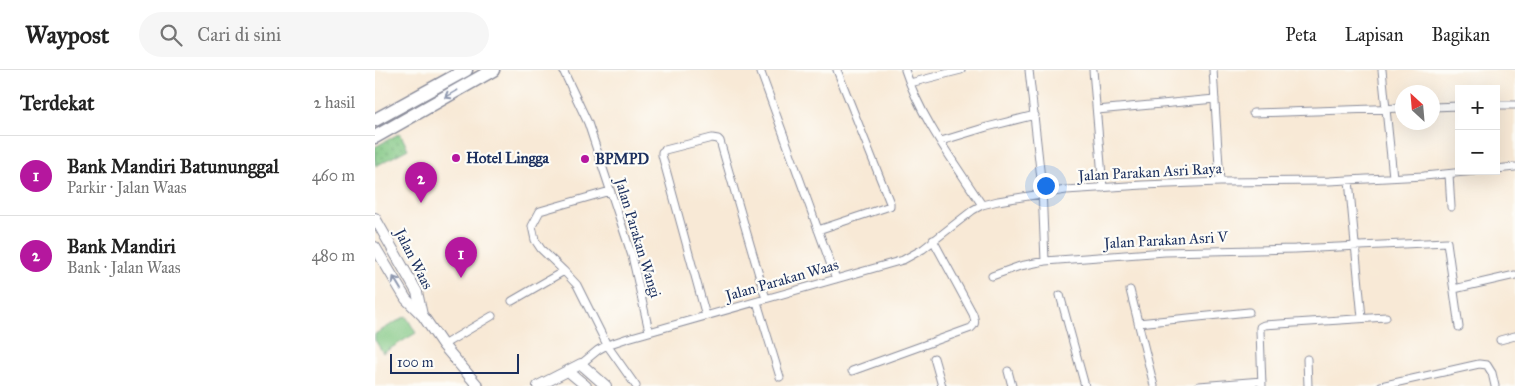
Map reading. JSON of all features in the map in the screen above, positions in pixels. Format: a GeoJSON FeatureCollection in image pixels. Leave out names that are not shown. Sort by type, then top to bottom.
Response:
{"type":"FeatureCollection","features":[{"type":"Feature","properties":{"kind":"highway"},"geometry":{"type":"LineString","coordinates":[[375,120],[466,70]]}},
{"type":"Feature","properties":{"kind":"highway"},"geometry":{"type":"LineString","coordinates":[[377,137],[493,70]]}},
{"type":"Feature","properties":{"kind":"street","name":"Jalan Parakan Wangi"},"geometry":{"type":"LineString","coordinates":[[563,70],[588,123],[632,256],[649,331]]}},
{"type":"Feature","properties":{"kind":"street"},"geometry":{"type":"LineString","coordinates":[[760,70],[836,279]]}},
{"type":"Feature","properties":{"kind":"street"},"geometry":{"type":"LineString","coordinates":[[818,230],[890,206],[891,203],[837,70]]}},
{"type":"Feature","properties":{"kind":"street"},"geometry":{"type":"LineString","coordinates":[[905,70],[924,114],[982,205]]}},
{"type":"Feature","properties":{"kind":"street"},"geometry":{"type":"LineString","coordinates":[[910,83],[961,70]]}},
{"type":"Feature","properties":{"kind":"street"},"geometry":{"type":"LineString","coordinates":[[1029,70],[1042,194],[1045,261]]}},
{"type":"Feature","properties":{"kind":"street"},"geometry":{"type":"LineString","coordinates":[[1093,70],[1103,188]]}},
{"type":"Feature","properties":{"kind":"street"},"geometry":{"type":"LineString","coordinates":[[1213,70],[1220,182]]}},
{"type":"Feature","properties":{"kind":"street"},"geometry":{"type":"LineString","coordinates":[[1382,70],[1393,178]]}},
{"type":"Feature","properties":{"kind":"street"},"geometry":{"type":"LineString","coordinates":[[1097,110],[1215,99]]}},
{"type":"Feature","properties":{"kind":"street"},"geometry":{"type":"LineString","coordinates":[[1500,105],[1515,105]]}},
{"type":"Feature","properties":{"kind":"street"},"geometry":{"type":"LineString","coordinates":[[1440,107],[1455,106]]}},
{"type":"Feature","properties":{"kind":"street"},"geometry":{"type":"LineString","coordinates":[[1253,113],[1395,108]]}},
{"type":"Feature","properties":{"kind":"street"},"geometry":{"type":"LineString","coordinates":[[941,142],[987,127],[1035,115]]}},
{"type":"Feature","properties":{"kind":"street"},"geometry":{"type":"LineString","coordinates":[[706,316],[662,155],[662,152],[665,150],[712,138],[720,141],[767,299]]}},
{"type":"Feature","properties":{"kind":"street"},"geometry":{"type":"LineString","coordinates":[[1500,169],[1515,167]]}},
{"type":"Feature","properties":{"kind":"street","name":"Jalan Parakan Asri Raya"},"geometry":{"type":"LineString","coordinates":[[982,205],[1066,190],[1220,182],[1349,180],[1455,173]]}},
{"type":"Feature","properties":{"kind":"street"},"geometry":{"type":"LineString","coordinates":[[1449,174],[1451,206]]}},
{"type":"Feature","properties":{"kind":"street"},"geometry":{"type":"LineString","coordinates":[[1349,180],[1361,318]]}},
{"type":"Feature","properties":{"kind":"street"},"geometry":{"type":"LineString","coordinates":[[610,191],[540,211],[532,226],[535,240],[541,249],[577,285],[607,345],[636,386]]}},
{"type":"Feature","properties":{"kind":"street","name":"Jalan Parakan Waas"},"geometry":{"type":"LineString","coordinates":[[581,364],[607,345],[649,331],[903,260],[923,249],[982,205]]}},
{"type":"Feature","properties":{"kind":"street","name":"Jalan Waas"},"geometry":{"type":"LineString","coordinates":[[375,218],[417,292],[423,316]]}},
{"type":"Feature","properties":{"kind":"street"},"geometry":{"type":"LineString","coordinates":[[853,371],[971,328],[975,324],[973,314],[933,240]]}},
{"type":"Feature","properties":{"kind":"street","name":"Jalan Parakan Asri V"},"geometry":{"type":"LineString","coordinates":[[992,276],[1020,266],[1045,261],[1165,252],[1356,247],[1447,242],[1454,289]]}},
{"type":"Feature","properties":{"kind":"street","name":"Jalan Waas"},"geometry":{"type":"LineString","coordinates":[[375,247],[406,299],[423,316],[443,345],[478,386]]}},
{"type":"Feature","properties":{"kind":"street"},"geometry":{"type":"LineString","coordinates":[[512,301],[564,271]]}},
{"type":"Feature","properties":{"kind":"street"},"geometry":{"type":"LineString","coordinates":[[1459,327],[1454,289],[1515,275]]}},
{"type":"Feature","properties":{"kind":"street"},"geometry":{"type":"LineString","coordinates":[[1130,290],[1154,386]]}},
{"type":"Feature","properties":{"kind":"street"},"geometry":{"type":"LineString","coordinates":[[1060,295],[1085,386]]}},
{"type":"Feature","properties":{"kind":"street"},"geometry":{"type":"LineString","coordinates":[[757,302],[780,378]]}},
{"type":"Feature","properties":{"kind":"street"},"geometry":{"type":"LineString","coordinates":[[1138,323],[1249,312]]}},
{"type":"Feature","properties":{"kind":"street"},"geometry":{"type":"LineString","coordinates":[[443,345],[493,316]]}},
{"type":"Feature","properties":{"kind":"street"},"geometry":{"type":"LineString","coordinates":[[1199,386],[1262,383],[1260,328],[1264,325],[1386,317]]}},
{"type":"Feature","properties":{"kind":"street"},"geometry":{"type":"LineString","coordinates":[[1500,340],[1515,336]]}},
{"type":"Feature","properties":{"kind":"street"},"geometry":{"type":"LineString","coordinates":[[934,358],[942,386]]}},
{"type":"Feature","properties":{"kind":"street"},"geometry":{"type":"LineString","coordinates":[[1307,359],[1308,386]]}},
{"type":"Feature","properties":{"kind":"street"},"geometry":{"type":"LineString","coordinates":[[538,386],[581,364],[606,386]]}},
{"type":"Feature","properties":{"kind":"street"},"geometry":{"type":"LineString","coordinates":[[1381,386],[1479,364],[1487,365],[1492,373],[1495,386]]}},
{"type":"Feature","properties":{"kind":"street"},"geometry":{"type":"LineString","coordinates":[[568,371],[586,386]]}},
{"type":"Feature","properties":{"kind":"street"},"geometry":{"type":"LineString","coordinates":[[1008,371],[1012,386]]}},
{"type":"Feature","properties":{"kind":"green space"},"geometry":{"type":"Polygon","coordinates":[[[400,133],[408,149],[376,166],[375,147],[400,133]]]}},
{"type":"Feature","properties":{"kind":"green space"},"geometry":{"type":"Polygon","coordinates":[[[406,316],[416,333],[383,353],[375,340],[375,334],[406,316]]]}},
{"type":"Feature","properties":{"kind":"place","name":"Hotel Lingga"},"geometry":{"type":"Point","coordinates":[456,158]}},
{"type":"Feature","properties":{"kind":"place","name":"BPMPD"},"geometry":{"type":"Point","coordinates":[585,159]}},
{"type":"Feature","properties":{"kind":"place","name":"Bank Mandiri"},"geometry":{"type":"Point","coordinates":[421,203]}},
{"type":"Feature","properties":{"kind":"place","name":"Bank Mandiri Batununggal"},"geometry":{"type":"Point","coordinates":[461,278]}}]}
